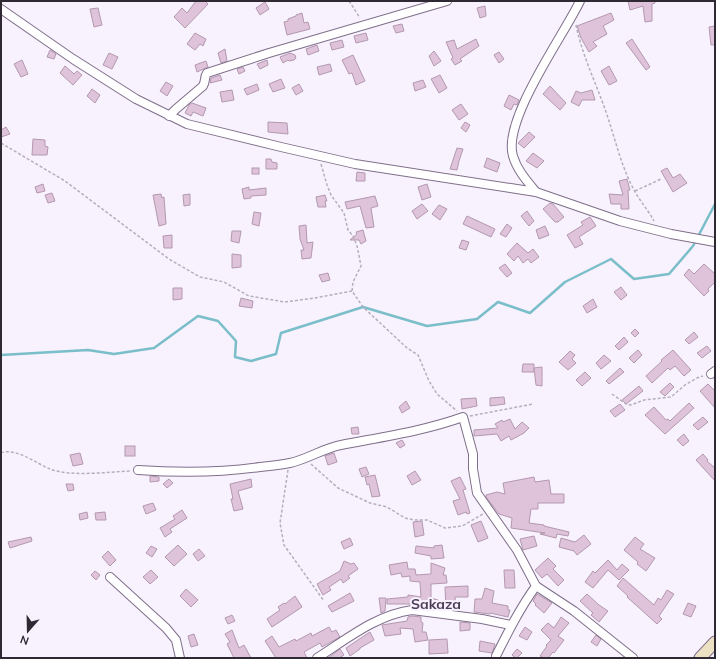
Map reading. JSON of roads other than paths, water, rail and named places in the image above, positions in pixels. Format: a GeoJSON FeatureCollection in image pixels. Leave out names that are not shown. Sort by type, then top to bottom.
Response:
{"type":"FeatureCollection","features":[{"type":"Feature","properties":{"kind":"street"},"geometry":{"type":"LineString","coordinates":[[169,116],[176,108],[204,86],[205,76],[207,73],[269,53],[447,1]]}},
{"type":"Feature","properties":{"kind":"street"},"geometry":{"type":"LineString","coordinates":[[536,192],[526,180],[513,156],[513,133],[518,116],[533,83],[573,17],[580,1]]}},
{"type":"Feature","properties":{"kind":"street"},"geometry":{"type":"LineString","coordinates":[[1,9],[73,59],[136,99],[187,124],[214,132],[355,164],[536,192],[620,221],[715,242]]}},
{"type":"Feature","properties":{"kind":"street"},"geometry":{"type":"LineString","coordinates":[[138,470],[187,473],[235,470],[289,463],[304,459],[340,445],[445,424],[463,417],[473,454],[476,489],[516,550],[536,586],[574,612],[633,658]]}},
{"type":"Feature","properties":{"kind":"street"},"geometry":{"type":"LineString","coordinates":[[110,577],[166,628],[176,640],[180,658]]}},
{"type":"Feature","properties":{"kind":"street"},"geometry":{"type":"LineString","coordinates":[[496,656],[511,625],[536,586]]}},
{"type":"Feature","properties":{"kind":"street"},"geometry":{"type":"LineString","coordinates":[[317,658],[358,631],[385,618],[412,610],[482,619],[511,625]]}},
{"type":"Feature","properties":{"kind":"street"},"geometry":{"type":"LineString","coordinates":[[700,658],[715,642]]}},
{"type":"Feature","properties":{"kind":"waterway"},"geometry":{"type":"LineString","coordinates":[[1,355],[88,350],[114,354],[154,348],[198,316],[218,321],[236,341],[235,357],[251,361],[276,354],[281,333],[363,307],[427,326],[477,319],[498,302],[530,313],[565,282],[611,259],[634,279],[669,274],[693,246],[715,204]]}},
{"type":"Feature","properties":{"kind":"district","name":"Sakaza"},"geometry":{"type":"Point","coordinates":[436,604]}}]}
